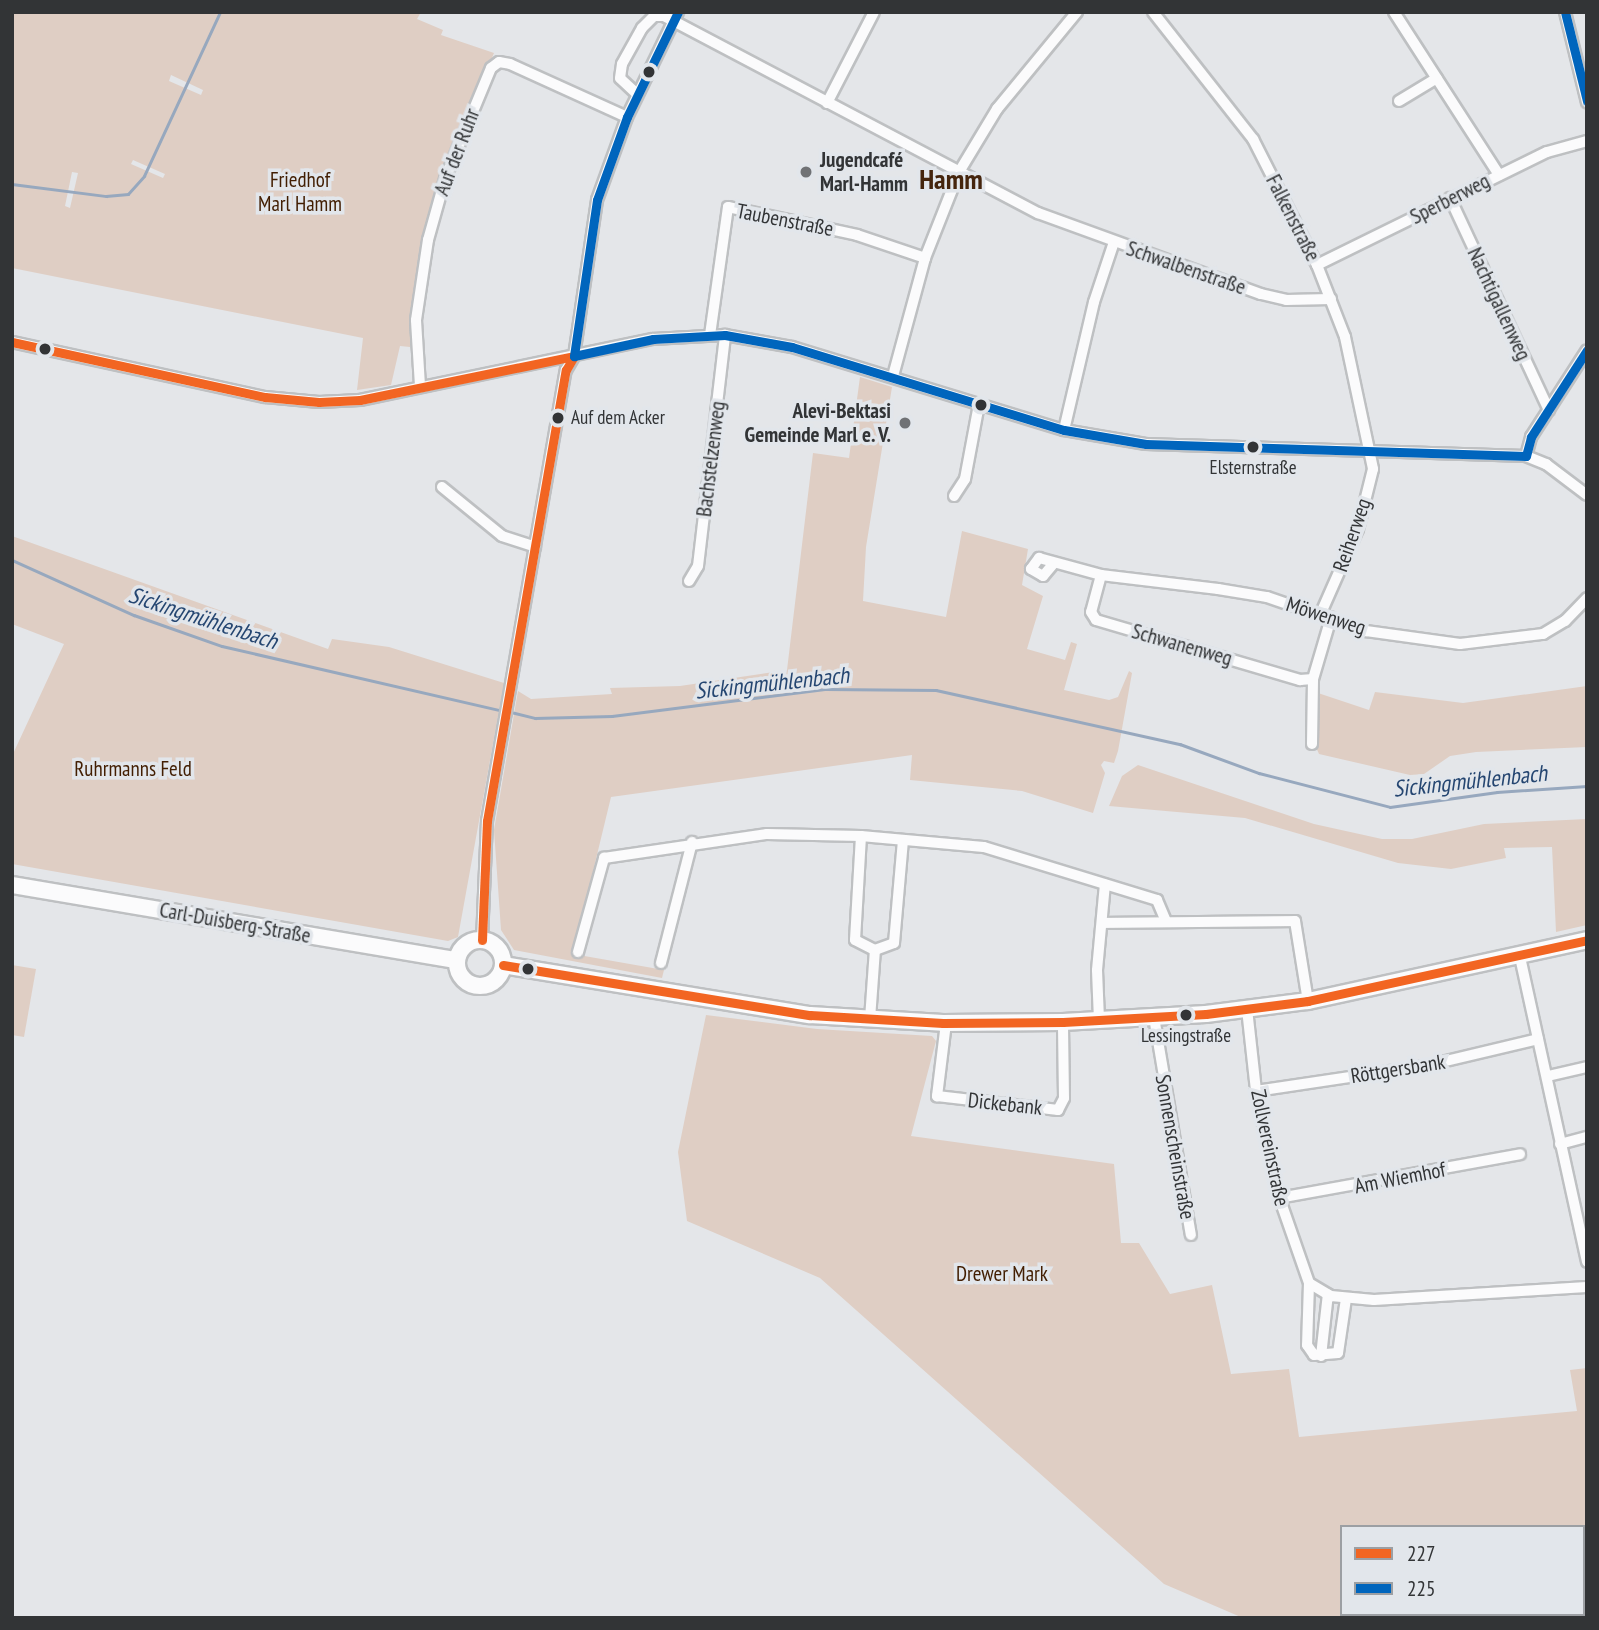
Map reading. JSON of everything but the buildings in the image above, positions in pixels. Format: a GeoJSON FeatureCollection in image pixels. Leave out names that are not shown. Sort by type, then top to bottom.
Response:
{"type":"FeatureCollection","features":[{"type":"Feature","properties":{"kind":"main road","name":"Carl-Duisberg-Straße"},"geometry":{"type":"LineString","coordinates":[[12,885],[457,960]]}},
{"type":"Feature","properties":{"kind":"main road"},"geometry":{"type":"LineString","coordinates":[[482,940],[499,950],[503,965],[496,980],[477,986],[461,977],[457,960],[466,945],[482,940]]}},
{"type":"Feature","properties":{"kind":"main road"},"geometry":{"type":"LineString","coordinates":[[503,965],[697,999],[870,1019],[946,1023],[1062,1022],[1154,1017],[1308,1001],[1520,957],[1587,940]]}},
{"type":"Feature","properties":{"kind":"street"},"geometry":{"type":"LineString","coordinates":[[827,103],[874,12]]}},
{"type":"Feature","properties":{"kind":"street"},"geometry":{"type":"LineString","coordinates":[[893,376],[925,258],[959,172],[1002,103],[1077,12]]}},
{"type":"Feature","properties":{"kind":"street","name":"Falkenstraße"},"geometry":{"type":"LineString","coordinates":[[1153,12],[1253,139],[1317,265],[1345,337],[1372,454]]}},
{"type":"Feature","properties":{"kind":"street"},"geometry":{"type":"LineString","coordinates":[[1394,12],[1499,175]]}},
{"type":"Feature","properties":{"kind":"street"},"geometry":{"type":"LineString","coordinates":[[1565,12],[1587,102]]}},
{"type":"Feature","properties":{"kind":"street"},"geometry":{"type":"LineString","coordinates":[[482,940],[487,821],[566,370],[574,355],[597,200],[627,117],[676,17],[654,16],[630,46],[620,78],[638,94]]}},
{"type":"Feature","properties":{"kind":"street","name":"Schwalbenstraße"},"geometry":{"type":"LineString","coordinates":[[676,17],[827,103],[1038,213],[1261,294],[1286,300],[1331,299]]}},
{"type":"Feature","properties":{"kind":"street","name":"Auf der Ruhr"},"geometry":{"type":"LineString","coordinates":[[420,386],[416,320],[432,219],[491,68],[499,62],[510,64],[627,117]]}},
{"type":"Feature","properties":{"kind":"street"},"geometry":{"type":"LineString","coordinates":[[1399,101],[1437,78]]}},
{"type":"Feature","properties":{"kind":"street","name":"Sperberweg"},"geometry":{"type":"LineString","coordinates":[[1317,265],[1547,152],[1587,141]]}},
{"type":"Feature","properties":{"kind":"street","name":"Nachtigallenweg"},"geometry":{"type":"LineString","coordinates":[[1450,198],[1549,410]]}},
{"type":"Feature","properties":{"kind":"street","name":"Taubenstraße"},"geometry":{"type":"LineString","coordinates":[[710,335],[728,207],[857,235],[925,258]]}},
{"type":"Feature","properties":{"kind":"street"},"geometry":{"type":"LineString","coordinates":[[1064,430],[1094,302],[1114,242]]}},
{"type":"Feature","properties":{"kind":"street"},"geometry":{"type":"LineString","coordinates":[[12,342],[265,397],[360,400],[653,339],[724,335],[792,347],[1064,430],[1146,444],[1372,454],[1526,456],[1546,464],[1587,495]]}},
{"type":"Feature","properties":{"kind":"street","name":"Bachstelzenweg"},"geometry":{"type":"LineString","coordinates":[[689,582],[698,566],[724,335]]}},
{"type":"Feature","properties":{"kind":"street"},"geometry":{"type":"LineString","coordinates":[[1526,456],[1531,436],[1587,350]]}},
{"type":"Feature","properties":{"kind":"street"},"geometry":{"type":"LineString","coordinates":[[954,496],[965,479],[979,404]]}},
{"type":"Feature","properties":{"kind":"street","name":"Reiherweg"},"geometry":{"type":"LineString","coordinates":[[1312,744],[1314,679],[1326,616],[1358,529],[1373,469],[1372,454]]}},
{"type":"Feature","properties":{"kind":"street"},"geometry":{"type":"LineString","coordinates":[[442,487],[502,536],[535,547]]}},
{"type":"Feature","properties":{"kind":"street","name":"Möwenweg"},"geometry":{"type":"LineString","coordinates":[[1054,563],[1101,575],[1242,593],[1387,635],[1460,644],[1543,634],[1565,621],[1587,597]]}},
{"type":"Feature","properties":{"kind":"street","name":"Schwanenweg"},"geometry":{"type":"LineString","coordinates":[[1101,575],[1091,612],[1096,620],[1300,680],[1314,679]]}},
{"type":"Feature","properties":{"kind":"street"},"geometry":{"type":"LineString","coordinates":[[578,952],[604,858],[692,842],[766,834],[861,836],[984,847],[1157,900],[1166,921]]}},
{"type":"Feature","properties":{"kind":"street"},"geometry":{"type":"LineString","coordinates":[[861,836],[855,940],[875,950],[894,943],[903,839]]}},
{"type":"Feature","properties":{"kind":"street"},"geometry":{"type":"LineString","coordinates":[[661,963],[692,842]]}},
{"type":"Feature","properties":{"kind":"street"},"geometry":{"type":"LineString","coordinates":[[1099,1020],[1105,884]]}},
{"type":"Feature","properties":{"kind":"street"},"geometry":{"type":"LineString","coordinates":[[1102,923],[1295,921],[1308,1001]]}},
{"type":"Feature","properties":{"kind":"street"},"geometry":{"type":"LineString","coordinates":[[870,1019],[875,950]]}},
{"type":"Feature","properties":{"kind":"street"},"geometry":{"type":"LineString","coordinates":[[1520,957],[1587,1262]]}},
{"type":"Feature","properties":{"kind":"street","name":"Zollvereinstraße"},"geometry":{"type":"LineString","coordinates":[[1247,1009],[1256,1091],[1279,1198],[1309,1283],[1307,1345],[1321,1356]]}},
{"type":"Feature","properties":{"kind":"street","name":"Sonnenscheinstraße"},"geometry":{"type":"LineString","coordinates":[[1154,1017],[1191,1236]]}},
{"type":"Feature","properties":{"kind":"street","name":"Dickebank"},"geometry":{"type":"LineString","coordinates":[[946,1023],[937,1096],[1058,1110],[1064,1098],[1062,1022]]}},
{"type":"Feature","properties":{"kind":"street","name":"Röttgersbank"},"geometry":{"type":"LineString","coordinates":[[1256,1091],[1429,1065],[1538,1039]]}},
{"type":"Feature","properties":{"kind":"street"},"geometry":{"type":"LineString","coordinates":[[1548,1076],[1587,1067]]}},
{"type":"Feature","properties":{"kind":"street"},"geometry":{"type":"LineString","coordinates":[[1560,1143],[1587,1137]]}},
{"type":"Feature","properties":{"kind":"street","name":"Am Wiemhof"},"geometry":{"type":"LineString","coordinates":[[1279,1198],[1520,1154]]}},
{"type":"Feature","properties":{"kind":"street"},"geometry":{"type":"LineString","coordinates":[[1309,1283],[1328,1294],[1346,1299],[1587,1287]]}},
{"type":"Feature","properties":{"kind":"street"},"geometry":{"type":"LineString","coordinates":[[1328,1294],[1321,1356],[1334,1356],[1341,1347],[1346,1299]]}},
{"type":"Feature","properties":{"kind":"green space","name":"Friedhof Marl Hamm"},"geometry":{"type":"Polygon","coordinates":[[[12,12],[421,12],[417,19],[443,30],[441,35],[494,53],[449,159],[423,239],[410,347],[400,346],[391,385],[357,390],[363,338],[12,268],[12,12]],[[171,75],[169,81],[201,95],[203,90],[171,75]],[[133,160],[131,164],[163,178],[165,174],[133,160]],[[72,172],[65,206],[70,208],[78,173],[72,172]]]}},
{"type":"Feature","properties":{"kind":"green space"},"geometry":{"type":"Polygon","coordinates":[[[860,377],[892,387],[866,547],[863,601],[946,617],[962,531],[1028,549],[1022,585],[1043,596],[1027,649],[1065,660],[1071,642],[1077,644],[1064,690],[1109,700],[1118,697],[1129,671],[1132,673],[1118,751],[1114,763],[1104,761],[1101,765],[1105,773],[1093,813],[1022,791],[910,780],[912,755],[611,797],[573,954],[664,970],[662,978],[514,950],[501,930],[494,830],[518,691],[531,699],[612,694],[610,688],[680,686],[787,670],[813,453],[849,458],[860,377]]]}},
{"type":"Feature","properties":{"kind":"green space","name":"Ruhrmanns Feld"},"geometry":{"type":"Polygon","coordinates":[[[12,536],[328,649],[332,639],[389,647],[504,683],[458,937],[448,941],[12,864],[12,756],[64,644],[12,624],[12,536]]]}},
{"type":"Feature","properties":{"kind":"green space"},"geometry":{"type":"Polygon","coordinates":[[[1587,686],[1587,747],[1476,752],[1450,756],[1424,774],[1410,775],[1319,754],[1315,745],[1315,692],[1369,710],[1375,692],[1463,703],[1587,686]]]}},
{"type":"Feature","properties":{"kind":"green space"},"geometry":{"type":"Polygon","coordinates":[[[1138,765],[1314,824],[1382,839],[1412,839],[1484,824],[1587,819],[1587,925],[1556,932],[1552,847],[1504,848],[1506,858],[1451,869],[1398,863],[1245,818],[1109,806],[1122,776],[1138,765]]]}},
{"type":"Feature","properties":{"kind":"green space"},"geometry":{"type":"Polygon","coordinates":[[[12,965],[36,969],[24,1037],[12,1035],[12,965]]]}},
{"type":"Feature","properties":{"kind":"green space","name":"Drewer Mark"},"geometry":{"type":"Polygon","coordinates":[[[706,1015],[817,1029],[932,1036],[936,1041],[911,1136],[1114,1164],[1121,1243],[1139,1243],[1170,1294],[1212,1285],[1231,1374],[1289,1369],[1299,1437],[1577,1411],[1570,1370],[1587,1368],[1587,1618],[1243,1618],[1164,1584],[820,1278],[687,1221],[678,1152],[706,1015]]]}},
{"type":"Feature","properties":{"kind":"waterway"},"geometry":{"type":"LineString","coordinates":[[12,184],[106,196],[128,194],[144,176],[220,12]]}},
{"type":"Feature","properties":{"kind":"waterway","name":"Sickingmühlenbach"},"geometry":{"type":"LineString","coordinates":[[12,560],[134,615],[222,646],[504,711]]}},
{"type":"Feature","properties":{"kind":"waterway","name":"Sickingmühlenbach"},"geometry":{"type":"LineString","coordinates":[[511,712],[535,718],[612,716],[826,689],[936,690],[1180,744],[1259,773],[1390,807],[1497,792],[1587,786]]}},
{"type":"Feature","properties":{"kind":"transit line","name":"225"},"geometry":{"type":"LineString","coordinates":[[678,12],[627,117],[597,200],[574,356],[653,339],[725,335],[792,347],[1064,430],[1146,444],[1526,456],[1531,437],[1587,350]]}},
{"type":"Feature","properties":{"kind":"transit line","name":"225"},"geometry":{"type":"LineString","coordinates":[[1565,12],[1587,101]]}},
{"type":"Feature","properties":{"kind":"transit line","name":"227"},"geometry":{"type":"LineString","coordinates":[[12,342],[265,397],[319,402],[360,400],[574,356]]}},
{"type":"Feature","properties":{"kind":"transit line","name":"227"},"geometry":{"type":"LineString","coordinates":[[482,940],[487,821],[566,370],[574,356]]}},
{"type":"Feature","properties":{"kind":"transit line","name":"227"},"geometry":{"type":"LineString","coordinates":[[503,965],[810,1015],[943,1023],[1063,1022],[1206,1014],[1308,1001],[1587,940]]}},
{"type":"Feature","properties":{"kind":"place","name":"Jugendcafé Marl-Hamm"},"geometry":{"type":"Point","coordinates":[806,172]}},
{"type":"Feature","properties":{"kind":"place","name":"Auf dem Acker"},"geometry":{"type":"Point","coordinates":[558,418]}},
{"type":"Feature","properties":{"kind":"place","name":"Alevi-Bektasi Gemeinde Marl e. V."},"geometry":{"type":"Point","coordinates":[905,423]}},
{"type":"Feature","properties":{"kind":"place","name":"Elsternstraße"},"geometry":{"type":"Point","coordinates":[1253,447]}},
{"type":"Feature","properties":{"kind":"place","name":"Lessingstraße"},"geometry":{"type":"Point","coordinates":[1186,1015]}},
{"type":"Feature","properties":{"kind":"district","name":"Hamm"},"geometry":{"type":"Point","coordinates":[951,179]}}]}
